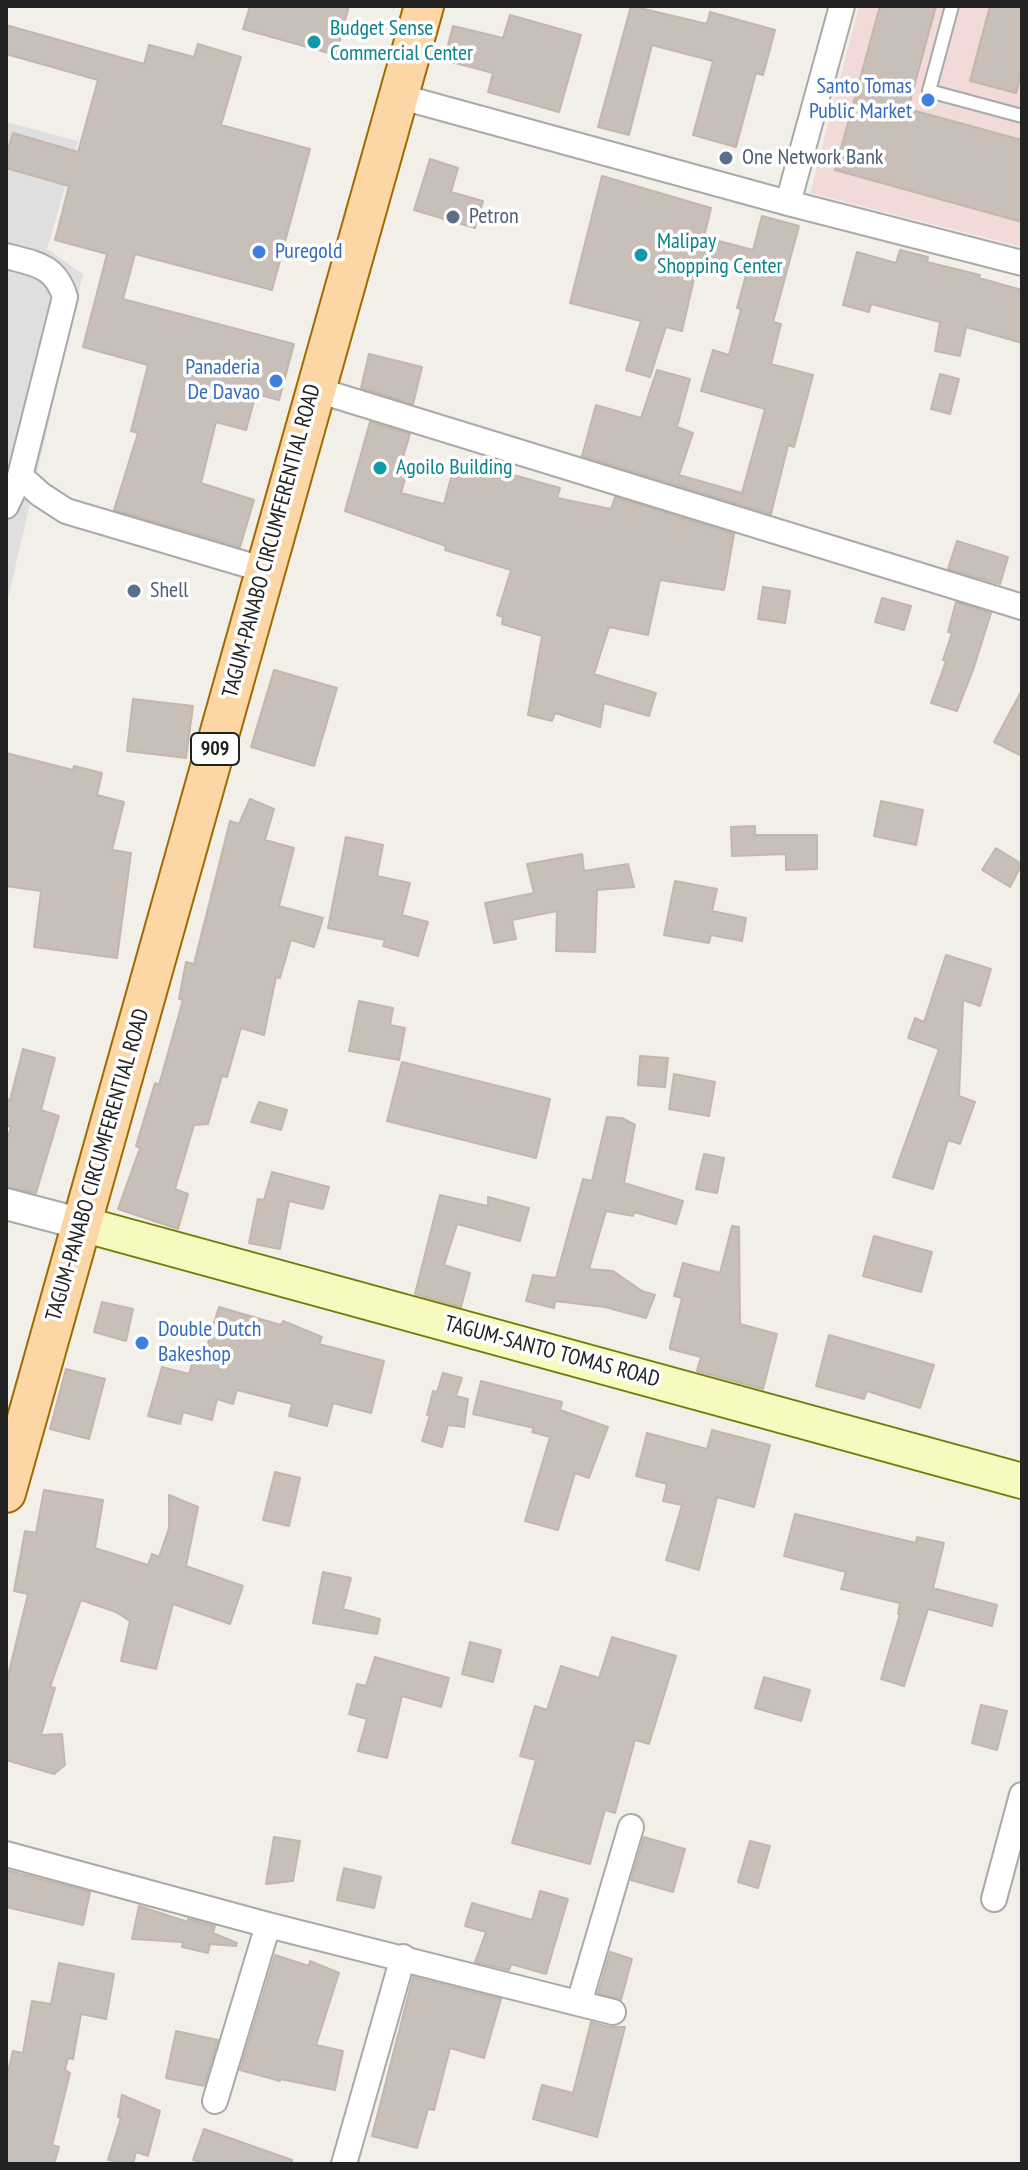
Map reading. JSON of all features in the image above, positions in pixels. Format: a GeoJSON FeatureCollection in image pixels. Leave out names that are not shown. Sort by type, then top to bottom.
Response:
{"type":"FeatureCollection","features":[{"type":"Feature","properties":{"kind":"main road","name":"TAGUM-PANABO CIRCUMFERENTIAL ROAD"},"geometry":{"type":"LineString","coordinates":[[6,1493],[424,6]]}},
{"type":"Feature","properties":{"kind":"main road","name":"TAGUM-SANTO TOMAS ROAD"},"geometry":{"type":"LineString","coordinates":[[82,1224],[1022,1481]]}},
{"type":"Feature","properties":{"kind":"street"},"geometry":{"type":"LineString","coordinates":[[788,203],[842,6]]}},
{"type":"Feature","properties":{"kind":"street"},"geometry":{"type":"LineString","coordinates":[[398,96],[788,203],[1022,263]]}},
{"type":"Feature","properties":{"kind":"street"},"geometry":{"type":"LineString","coordinates":[[6,256],[53,273],[65,297],[17,444],[20,476],[6,506]]}},
{"type":"Feature","properties":{"kind":"street"},"geometry":{"type":"LineString","coordinates":[[314,389],[1022,607]]}},
{"type":"Feature","properties":{"kind":"street"},"geometry":{"type":"LineString","coordinates":[[20,476],[66,511],[265,570]]}},
{"type":"Feature","properties":{"kind":"street"},"geometry":{"type":"LineString","coordinates":[[6,1204],[82,1224]]}},
{"type":"Feature","properties":{"kind":"street"},"geometry":{"type":"LineString","coordinates":[[994,1899],[1022,1795]]}},
{"type":"Feature","properties":{"kind":"street"},"geometry":{"type":"LineString","coordinates":[[579,2003],[631,1827]]}},
{"type":"Feature","properties":{"kind":"street"},"geometry":{"type":"LineString","coordinates":[[6,1854],[268,1925],[613,2012]]}},
{"type":"Feature","properties":{"kind":"street"},"geometry":{"type":"LineString","coordinates":[[215,2101],[268,1925]]}},
{"type":"Feature","properties":{"kind":"street"},"geometry":{"type":"LineString","coordinates":[[344,2164],[403,1957]]}},
{"type":"Feature","properties":{"kind":"lane"},"geometry":{"type":"LineString","coordinates":[[952,6],[929,91],[1022,116]]}},
{"type":"Feature","properties":{"kind":"shaded area","name":"Santo Tomas Public Market"},"geometry":{"type":"Polygon","coordinates":[[[859,6],[1022,6],[1022,247],[810,193],[859,6]]]}},
{"type":"Feature","properties":{"kind":"shaded area"},"geometry":{"type":"Polygon","coordinates":[[[6,122],[78,141],[47,249],[83,274],[6,607],[6,122]]]}},
{"type":"Feature","properties":{"kind":"building","name":"Budget Sense Commercial Center"},"geometry":{"type":"Polygon","coordinates":[[[250,6],[349,6],[336,55],[243,29],[250,6]]]}},
{"type":"Feature","properties":{"kind":"building"},"geometry":{"type":"Polygon","coordinates":[[[631,6],[707,24],[710,12],[775,30],[763,75],[756,73],[736,147],[693,135],[713,61],[652,45],[629,135],[598,127],[631,6]]]}},
{"type":"Feature","properties":{"kind":"building"},"geometry":{"type":"Polygon","coordinates":[[[880,6],[936,6],[908,109],[1022,140],[1022,222],[835,170],[880,6]]]}},
{"type":"Feature","properties":{"kind":"building"},"geometry":{"type":"Polygon","coordinates":[[[990,6],[1022,6],[1022,71],[1016,93],[970,81],[990,6]]]}},
{"type":"Feature","properties":{"kind":"building"},"geometry":{"type":"Polygon","coordinates":[[[510,15],[581,35],[559,112],[488,92],[493,73],[444,60],[453,26],[503,38],[510,15]]]}},
{"type":"Feature","properties":{"kind":"building"},"geometry":{"type":"Polygon","coordinates":[[[6,25],[144,64],[149,45],[194,57],[198,44],[241,57],[221,125],[310,149],[272,290],[135,254],[123,299],[294,344],[279,400],[256,394],[246,430],[216,422],[201,483],[254,500],[240,547],[114,510],[138,433],[131,431],[148,365],[83,347],[107,254],[55,240],[69,186],[6,168],[13,133],[78,152],[98,80],[6,54],[6,25]]]}},
{"type":"Feature","properties":{"kind":"building"},"geometry":{"type":"Polygon","coordinates":[[[430,159],[458,168],[451,192],[483,201],[475,228],[414,210],[430,159]]]}},
{"type":"Feature","properties":{"kind":"building"},"geometry":{"type":"Polygon","coordinates":[[[602,176],[711,208],[704,237],[753,250],[762,216],[799,226],[773,322],[781,324],[771,364],[813,375],[794,447],[788,445],[771,514],[582,456],[596,405],[641,418],[657,370],[690,379],[677,427],[693,433],[679,475],[742,493],[765,409],[701,391],[713,350],[729,355],[746,275],[698,261],[682,331],[666,327],[650,377],[626,370],[641,321],[570,303],[602,176]]]}},
{"type":"Feature","properties":{"kind":"building"},"geometry":{"type":"Polygon","coordinates":[[[900,250],[928,257],[927,262],[980,275],[979,278],[1022,290],[1022,343],[966,327],[960,356],[935,351],[940,322],[871,304],[869,312],[843,305],[857,252],[896,263],[900,250]]]}},
{"type":"Feature","properties":{"kind":"building"},"geometry":{"type":"Polygon","coordinates":[[[369,354],[422,367],[413,404],[361,388],[369,354]]]}},
{"type":"Feature","properties":{"kind":"building"},"geometry":{"type":"Polygon","coordinates":[[[940,374],[959,379],[950,414],[931,409],[940,374]]]}},
{"type":"Feature","properties":{"kind":"building"},"geometry":{"type":"Polygon","coordinates":[[[370,422],[410,434],[400,467],[408,469],[401,493],[444,504],[456,459],[560,488],[557,498],[611,509],[615,497],[734,534],[724,590],[660,580],[648,635],[609,627],[594,674],[656,693],[649,716],[604,703],[600,727],[555,713],[552,721],[528,715],[542,636],[502,624],[503,617],[497,615],[511,570],[445,550],[446,546],[345,511],[370,422]]]}},
{"type":"Feature","properties":{"kind":"building"},"geometry":{"type":"Polygon","coordinates":[[[957,541],[1008,557],[1000,584],[948,569],[957,541]]]}},
{"type":"Feature","properties":{"kind":"building"},"geometry":{"type":"Polygon","coordinates":[[[763,587],[790,591],[785,623],[758,619],[763,587]]]}},
{"type":"Feature","properties":{"kind":"building"},"geometry":{"type":"Polygon","coordinates":[[[882,598],[911,606],[904,630],[875,622],[882,598]]]}},
{"type":"Feature","properties":{"kind":"building"},"geometry":{"type":"Polygon","coordinates":[[[956,602],[991,613],[957,711],[931,703],[946,661],[943,660],[952,633],[948,632],[956,602]]]}},
{"type":"Feature","properties":{"kind":"building"},"geometry":{"type":"Polygon","coordinates":[[[274,670],[337,688],[314,766],[251,747],[274,670]]]}},
{"type":"Feature","properties":{"kind":"building"},"geometry":{"type":"Polygon","coordinates":[[[1022,690],[1022,756],[994,742],[1022,690]]]}},
{"type":"Feature","properties":{"kind":"building"},"geometry":{"type":"Polygon","coordinates":[[[133,699],[193,706],[186,758],[127,751],[133,699]]]}},
{"type":"Feature","properties":{"kind":"building"},"geometry":{"type":"Polygon","coordinates":[[[6,753],[73,770],[74,766],[102,773],[97,795],[124,802],[112,850],[131,853],[117,958],[34,947],[41,891],[6,886],[6,753]]]}},
{"type":"Feature","properties":{"kind":"building"},"geometry":{"type":"Polygon","coordinates":[[[250,799],[274,809],[265,840],[294,848],[279,906],[323,918],[314,947],[291,940],[280,978],[276,977],[264,1035],[241,1028],[227,1077],[222,1076],[208,1124],[194,1125],[175,1189],[188,1194],[178,1229],[118,1209],[140,1148],[136,1146],[155,1083],[159,1085],[183,1000],[179,999],[186,962],[194,964],[230,821],[239,824],[250,799]]]}},
{"type":"Feature","properties":{"kind":"building"},"geometry":{"type":"Polygon","coordinates":[[[881,801],[923,810],[916,845],[874,836],[881,801]]]}},
{"type":"Feature","properties":{"kind":"building"},"geometry":{"type":"Polygon","coordinates":[[[755,826],[755,835],[817,835],[817,869],[786,870],[786,854],[732,856],[731,827],[755,826]]]}},
{"type":"Feature","properties":{"kind":"building"},"geometry":{"type":"Polygon","coordinates":[[[346,837],[383,845],[377,876],[410,883],[402,915],[428,922],[418,956],[383,946],[385,940],[328,928],[346,837]]]}},
{"type":"Feature","properties":{"kind":"building"},"geometry":{"type":"Polygon","coordinates":[[[996,848],[1022,864],[1010,887],[982,870],[996,848]]]}},
{"type":"Feature","properties":{"kind":"building"},"geometry":{"type":"Polygon","coordinates":[[[582,854],[584,871],[628,864],[634,887],[597,890],[595,952],[556,951],[557,911],[512,920],[516,939],[494,943],[485,903],[534,893],[527,864],[582,854]]]}},
{"type":"Feature","properties":{"kind":"building"},"geometry":{"type":"Polygon","coordinates":[[[675,881],[717,889],[712,911],[746,918],[742,941],[711,935],[709,943],[664,935],[675,881]]]}},
{"type":"Feature","properties":{"kind":"building"},"geometry":{"type":"Polygon","coordinates":[[[946,955],[991,969],[980,1006],[963,1000],[959,1096],[975,1102],[960,1144],[948,1140],[933,1189],[893,1177],[939,1049],[908,1038],[915,1018],[924,1022],[946,955]]]}},
{"type":"Feature","properties":{"kind":"building"},"geometry":{"type":"Polygon","coordinates":[[[359,1001],[393,1008],[390,1025],[405,1028],[399,1060],[349,1051],[359,1001]]]}},
{"type":"Feature","properties":{"kind":"building"},"geometry":{"type":"Polygon","coordinates":[[[23,1049],[55,1058],[41,1110],[59,1116],[36,1193],[6,1187],[6,1143],[11,1127],[6,1125],[6,1099],[10,1100],[23,1049]]]}},
{"type":"Feature","properties":{"kind":"building"},"geometry":{"type":"Polygon","coordinates":[[[640,1056],[668,1058],[665,1087],[638,1085],[640,1056]]]}},
{"type":"Feature","properties":{"kind":"building"},"geometry":{"type":"Polygon","coordinates":[[[402,1062],[550,1099],[536,1158],[387,1121],[402,1062]]]}},
{"type":"Feature","properties":{"kind":"building"},"geometry":{"type":"Polygon","coordinates":[[[674,1074],[715,1082],[709,1116],[669,1109],[674,1074]]]}},
{"type":"Feature","properties":{"kind":"building"},"geometry":{"type":"Polygon","coordinates":[[[259,1102],[287,1110],[281,1130],[251,1122],[259,1102]]]}},
{"type":"Feature","properties":{"kind":"building"},"geometry":{"type":"Polygon","coordinates":[[[607,1117],[622,1118],[635,1125],[624,1183],[683,1201],[676,1224],[634,1212],[633,1216],[606,1211],[589,1269],[613,1271],[642,1291],[655,1295],[646,1318],[605,1307],[555,1301],[554,1308],[526,1301],[533,1275],[556,1278],[583,1179],[592,1181],[607,1117]]]}},
{"type":"Feature","properties":{"kind":"building"},"geometry":{"type":"Polygon","coordinates":[[[704,1154],[724,1158],[717,1193],[696,1189],[704,1154]]]}},
{"type":"Feature","properties":{"kind":"building"},"geometry":{"type":"Polygon","coordinates":[[[272,1172],[329,1187],[323,1209],[289,1201],[280,1249],[249,1243],[258,1199],[264,1200],[272,1172]]]}},
{"type":"Feature","properties":{"kind":"building"},"geometry":{"type":"Polygon","coordinates":[[[440,1195],[488,1206],[488,1197],[529,1208],[520,1241],[457,1224],[444,1265],[470,1273],[461,1307],[415,1294],[440,1195]]]}},
{"type":"Feature","properties":{"kind":"building"},"geometry":{"type":"Polygon","coordinates":[[[732,1226],[739,1227],[740,1324],[777,1334],[763,1389],[697,1371],[701,1357],[670,1349],[682,1298],[674,1296],[683,1263],[720,1273],[732,1226]]]}},
{"type":"Feature","properties":{"kind":"building"},"geometry":{"type":"Polygon","coordinates":[[[874,1236],[932,1252],[921,1292],[863,1276],[874,1236]]]}},
{"type":"Feature","properties":{"kind":"building"},"geometry":{"type":"Polygon","coordinates":[[[102,1302],[133,1309],[126,1341],[94,1332],[102,1302]]]}},
{"type":"Feature","properties":{"kind":"building"},"geometry":{"type":"Polygon","coordinates":[[[219,1307],[281,1325],[283,1321],[322,1337],[319,1344],[384,1361],[371,1413],[333,1403],[327,1426],[289,1416],[292,1404],[237,1390],[233,1404],[217,1399],[212,1420],[183,1412],[180,1424],[148,1416],[162,1367],[189,1374],[197,1347],[206,1350],[219,1307]]]}},
{"type":"Feature","properties":{"kind":"building"},"geometry":{"type":"Polygon","coordinates":[[[829,1335],[934,1365],[920,1408],[867,1391],[864,1399],[816,1386],[829,1335]]]}},
{"type":"Feature","properties":{"kind":"building"},"geometry":{"type":"Polygon","coordinates":[[[66,1369],[105,1379],[89,1439],[50,1429],[66,1369]]]}},
{"type":"Feature","properties":{"kind":"building"},"geometry":{"type":"Polygon","coordinates":[[[443,1373],[462,1378],[456,1396],[468,1399],[464,1427],[448,1425],[442,1447],[422,1441],[433,1391],[437,1392],[443,1373]]]}},
{"type":"Feature","properties":{"kind":"building"},"geometry":{"type":"Polygon","coordinates":[[[481,1381],[562,1402],[560,1410],[608,1427],[589,1478],[575,1473],[558,1530],[525,1521],[550,1437],[532,1432],[534,1428],[473,1414],[481,1381]]]}},
{"type":"Feature","properties":{"kind":"building"},"geometry":{"type":"Polygon","coordinates":[[[712,1430],[770,1445],[754,1507],[717,1497],[699,1570],[666,1560],[682,1505],[663,1501],[667,1484],[636,1476],[647,1433],[707,1449],[712,1430]]]}},
{"type":"Feature","properties":{"kind":"building"},"geometry":{"type":"Polygon","coordinates":[[[275,1472],[300,1478],[289,1526],[263,1520],[275,1472]]]}},
{"type":"Feature","properties":{"kind":"building"},"geometry":{"type":"Polygon","coordinates":[[[44,1490],[103,1500],[95,1548],[148,1565],[152,1554],[159,1557],[169,1528],[169,1495],[198,1507],[186,1566],[243,1586],[230,1624],[173,1604],[156,1669],[121,1661],[130,1621],[116,1612],[81,1600],[50,1687],[55,1688],[41,1735],[62,1734],[65,1765],[54,1774],[6,1760],[6,1684],[28,1594],[14,1591],[25,1531],[36,1533],[44,1490]]]}},
{"type":"Feature","properties":{"kind":"building"},"geometry":{"type":"Polygon","coordinates":[[[795,1514],[916,1543],[917,1537],[944,1543],[933,1588],[997,1605],[992,1626],[928,1609],[904,1686],[881,1679],[900,1614],[900,1603],[841,1589],[846,1572],[784,1556],[795,1514]]]}},
{"type":"Feature","properties":{"kind":"building"},"geometry":{"type":"Polygon","coordinates":[[[323,1572],[351,1578],[343,1609],[380,1619],[377,1634],[313,1623],[323,1572]]]}},
{"type":"Feature","properties":{"kind":"building"},"geometry":{"type":"Polygon","coordinates":[[[612,1637],[676,1656],[649,1744],[635,1740],[615,1813],[605,1810],[590,1864],[512,1843],[536,1760],[520,1756],[535,1706],[547,1710],[561,1666],[599,1678],[612,1637]]]}},
{"type":"Feature","properties":{"kind":"building"},"geometry":{"type":"Polygon","coordinates":[[[470,1642],[501,1650],[493,1682],[462,1674],[470,1642]]]}},
{"type":"Feature","properties":{"kind":"building"},"geometry":{"type":"Polygon","coordinates":[[[375,1657],[449,1678],[441,1707],[402,1696],[387,1758],[358,1751],[367,1719],[349,1714],[357,1684],[366,1686],[375,1657]]]}},
{"type":"Feature","properties":{"kind":"building"},"geometry":{"type":"Polygon","coordinates":[[[764,1677],[810,1690],[801,1721],[755,1708],[764,1677]]]}},
{"type":"Feature","properties":{"kind":"building"},"geometry":{"type":"Polygon","coordinates":[[[981,1705],[1007,1711],[997,1750],[972,1743],[981,1705]]]}},
{"type":"Feature","properties":{"kind":"building"},"geometry":{"type":"Polygon","coordinates":[[[274,1837],[300,1841],[293,1881],[266,1884],[274,1837]]]}},
{"type":"Feature","properties":{"kind":"building"},"geometry":{"type":"Polygon","coordinates":[[[644,1837],[685,1849],[673,1892],[631,1880],[644,1837]]]}},
{"type":"Feature","properties":{"kind":"building"},"geometry":{"type":"Polygon","coordinates":[[[750,1841],[770,1846],[758,1888],[738,1882],[750,1841]]]}},
{"type":"Feature","properties":{"kind":"building"},"geometry":{"type":"Polygon","coordinates":[[[344,1868],[381,1877],[374,1908],[337,1900],[344,1868]]]}},
{"type":"Feature","properties":{"kind":"building"},"geometry":{"type":"Polygon","coordinates":[[[6,1870],[90,1892],[83,1925],[6,1907],[6,1870]]]}},
{"type":"Feature","properties":{"kind":"building"},"geometry":{"type":"Polygon","coordinates":[[[540,1891],[568,1899],[546,1974],[511,1964],[509,1970],[475,1962],[486,1932],[465,1926],[472,1903],[532,1920],[540,1891]]]}},
{"type":"Feature","properties":{"kind":"building"},"geometry":{"type":"Polygon","coordinates":[[[139,1906],[188,1922],[188,1919],[215,1926],[213,1933],[237,1943],[236,1946],[210,1944],[208,1953],[182,1947],[183,1942],[132,1939],[139,1906]]]}},
{"type":"Feature","properties":{"kind":"building"},"geometry":{"type":"Polygon","coordinates":[[[610,1952],[632,1959],[621,2000],[598,1993],[610,1952]]]}},
{"type":"Feature","properties":{"kind":"building"},"geometry":{"type":"Polygon","coordinates":[[[275,1955],[309,1966],[310,1961],[339,1973],[316,2045],[343,2051],[335,2090],[280,2081],[240,2070],[275,1955]]]}},
{"type":"Feature","properties":{"kind":"building"},"geometry":{"type":"Polygon","coordinates":[[[59,1963],[114,1974],[106,2019],[81,2014],[73,2059],[68,2058],[65,2070],[70,2073],[52,2145],[59,2147],[54,2164],[6,2164],[6,2080],[13,2051],[23,2053],[32,2001],[51,2004],[59,1963]]]}},
{"type":"Feature","properties":{"kind":"building"},"geometry":{"type":"Polygon","coordinates":[[[413,1977],[501,1999],[484,2058],[450,2048],[434,2110],[428,2109],[417,2148],[372,2136],[413,1977]]]}},
{"type":"Feature","properties":{"kind":"building"},"geometry":{"type":"Polygon","coordinates":[[[591,2022],[625,2027],[597,2137],[533,2119],[542,2085],[573,2093],[591,2022]]]}},
{"type":"Feature","properties":{"kind":"building"},"geometry":{"type":"Polygon","coordinates":[[[176,2031],[218,2040],[204,2086],[166,2078],[176,2031]]]}},
{"type":"Feature","properties":{"kind":"building"},"geometry":{"type":"Polygon","coordinates":[[[122,2095],[160,2111],[148,2156],[136,2152],[133,2164],[108,2160],[121,2118],[118,2117],[122,2095]]]}},
{"type":"Feature","properties":{"kind":"building"},"geometry":{"type":"Polygon","coordinates":[[[204,2129],[292,2160],[291,2164],[207,2164],[193,2160],[204,2129]]]}},
{"type":"Feature","properties":{"kind":"place","name":"Budget Sense Commercial Center"},"geometry":{"type":"Point","coordinates":[314,42]}},
{"type":"Feature","properties":{"kind":"place","name":"Santo Tomas Public Market"},"geometry":{"type":"Point","coordinates":[928,100]}},
{"type":"Feature","properties":{"kind":"place","name":"One Network Bank"},"geometry":{"type":"Point","coordinates":[726,158]}},
{"type":"Feature","properties":{"kind":"place","name":"Petron"},"geometry":{"type":"Point","coordinates":[453,217]}},
{"type":"Feature","properties":{"kind":"place","name":"Puregold"},"geometry":{"type":"Point","coordinates":[259,252]}},
{"type":"Feature","properties":{"kind":"place","name":"Malipay Shopping Center"},"geometry":{"type":"Point","coordinates":[641,255]}},
{"type":"Feature","properties":{"kind":"place","name":"Panaderia De Davao"},"geometry":{"type":"Point","coordinates":[276,381]}},
{"type":"Feature","properties":{"kind":"place","name":"Agoilo Building"},"geometry":{"type":"Point","coordinates":[380,468]}},
{"type":"Feature","properties":{"kind":"place","name":"Shell"},"geometry":{"type":"Point","coordinates":[134,591]}},
{"type":"Feature","properties":{"kind":"place","name":"Double Dutch Bakeshop"},"geometry":{"type":"Point","coordinates":[142,1343]}}]}
